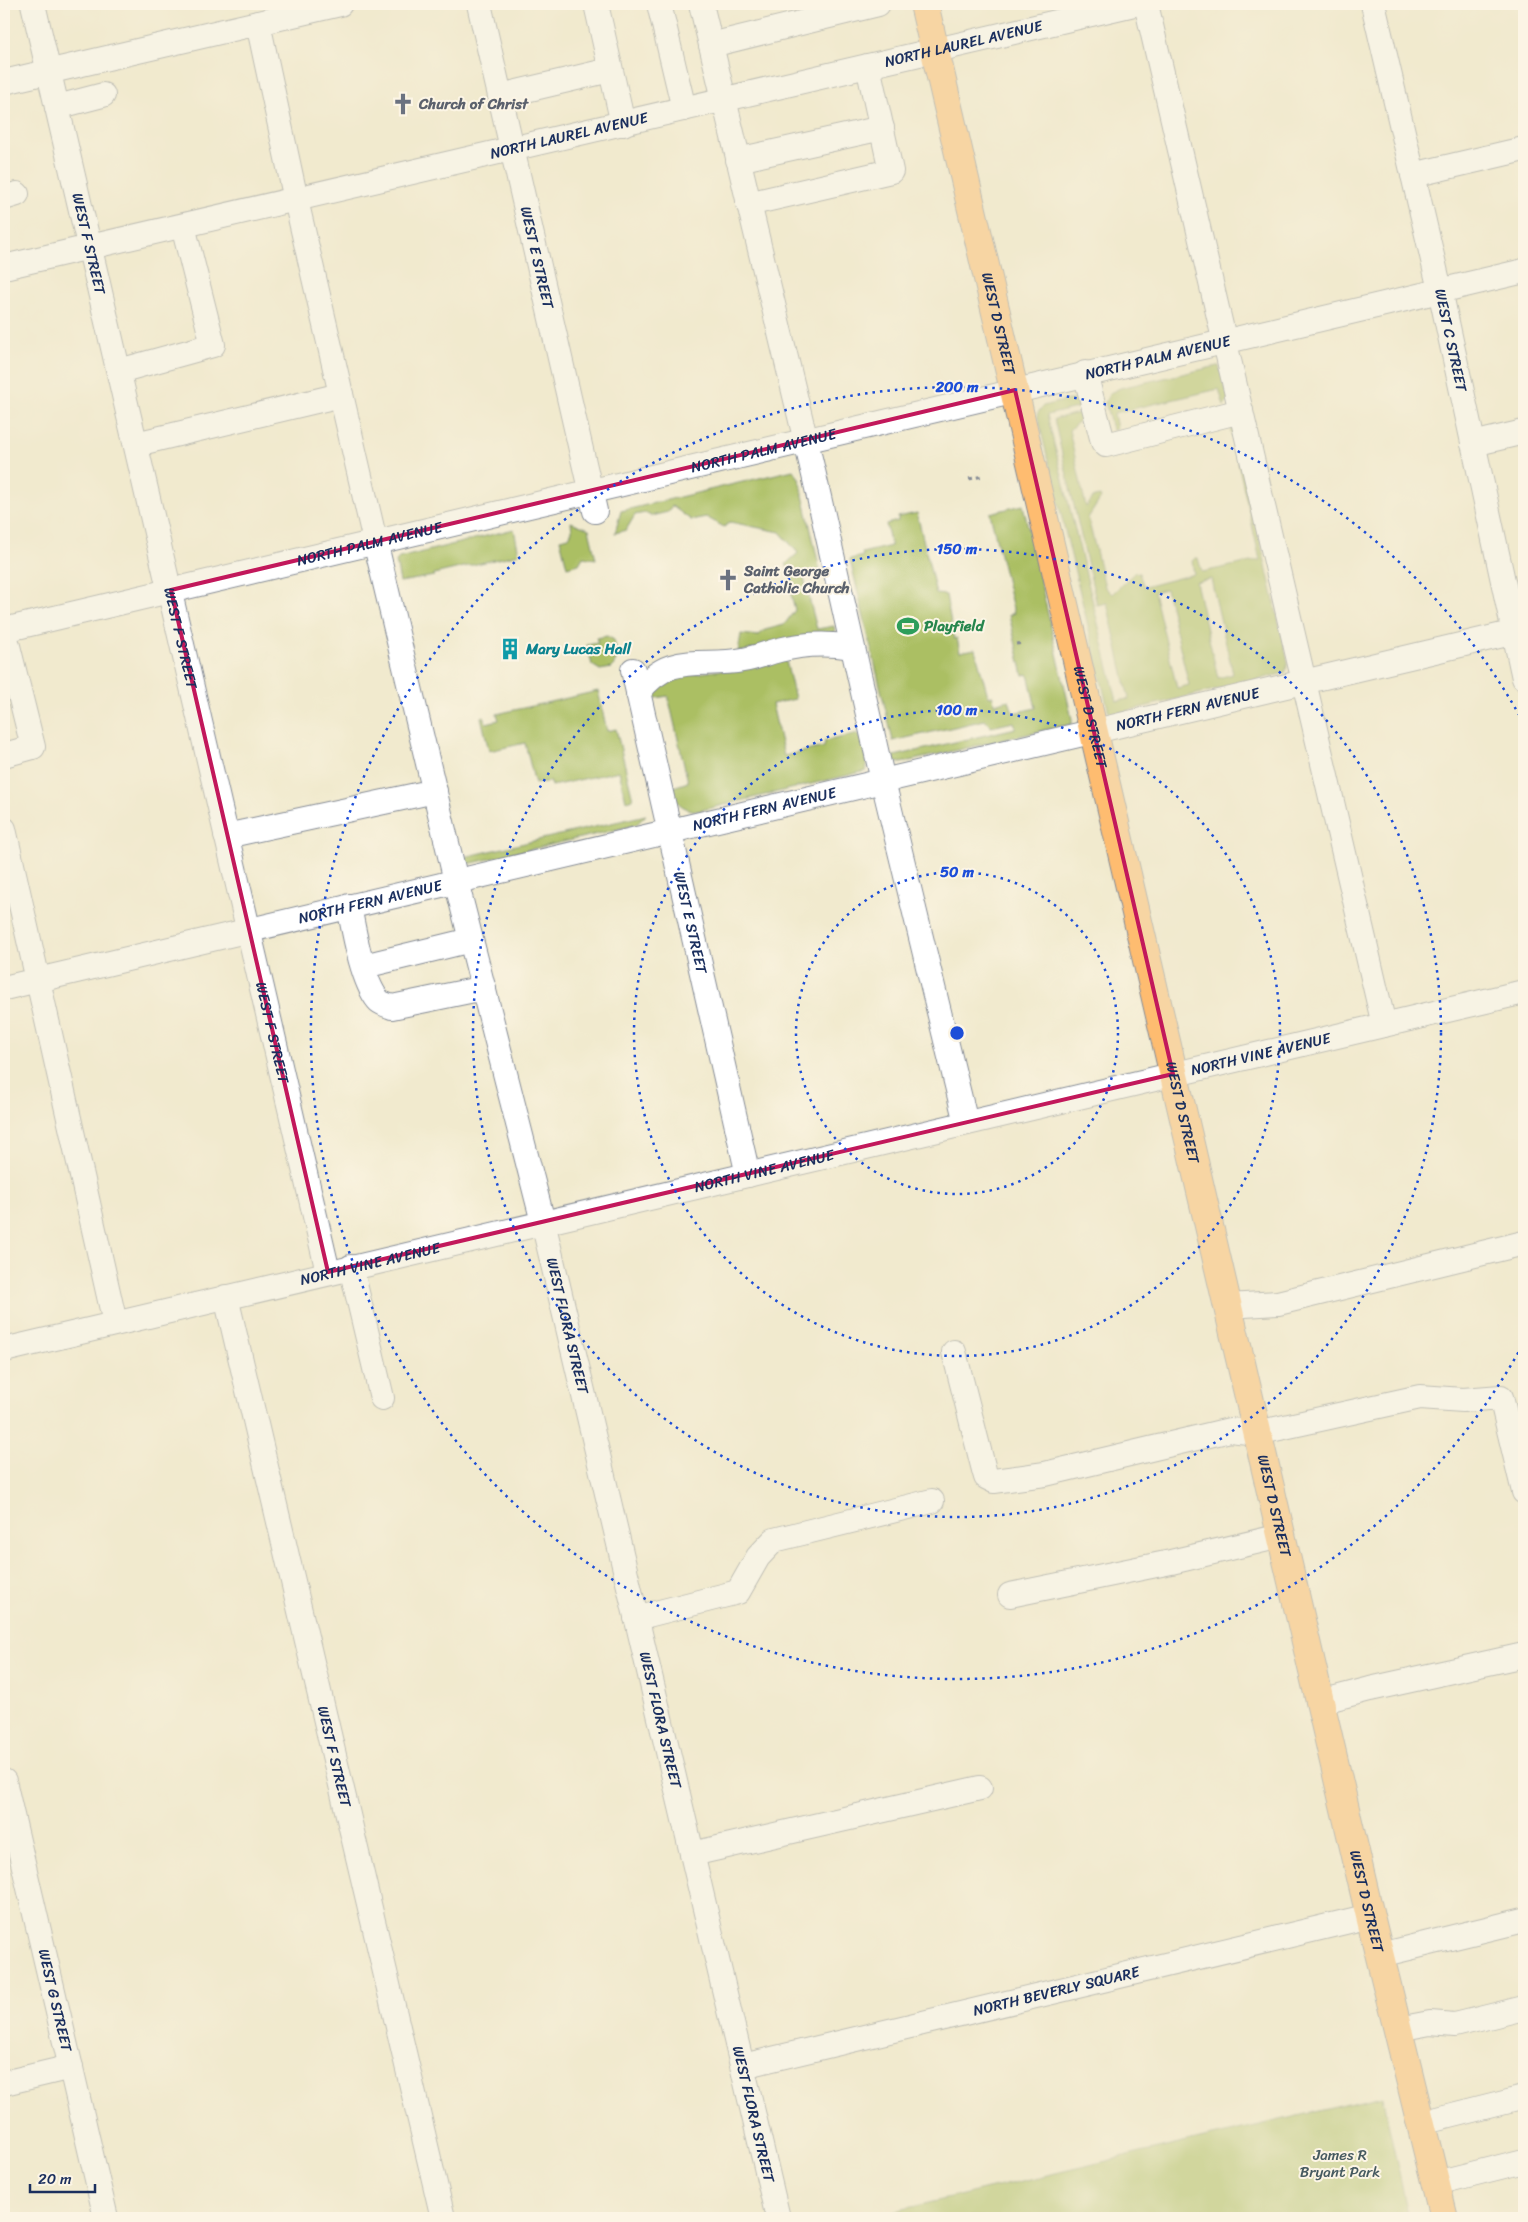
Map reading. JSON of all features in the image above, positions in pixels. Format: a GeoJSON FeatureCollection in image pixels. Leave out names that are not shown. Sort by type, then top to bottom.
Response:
{"type":"FeatureCollection","features":[{"type":"Feature","properties":{"kind":"main road","name":"WEST D STREET"},"geometry":{"type":"LineString","coordinates":[[924,4],[1370,1916],[1444,2218]]}},
{"type":"Feature","properties":{"kind":"street","name":"WEST F STREET"},"geometry":{"type":"LineString","coordinates":[[32,4],[171,590],[247,930],[328,1272]]}},
{"type":"Feature","properties":{"kind":"street"},"geometry":{"type":"LineString","coordinates":[[4,82],[340,4]]}},
{"type":"Feature","properties":{"kind":"street","name":"WEST E STREET"},"geometry":{"type":"LineString","coordinates":[[479,4],[593,501]]}},
{"type":"Feature","properties":{"kind":"street"},"geometry":{"type":"LineString","coordinates":[[596,4],[622,124]]}},
{"type":"Feature","properties":{"kind":"street"},"geometry":{"type":"LineString","coordinates":[[659,4],[684,109]]}},
{"type":"Feature","properties":{"kind":"street"},"geometry":{"type":"LineString","coordinates":[[701,4],[805,439],[883,781],[966,1123]]}},
{"type":"Feature","properties":{"kind":"street"},"geometry":{"type":"LineString","coordinates":[[711,45],[878,4]]}},
{"type":"Feature","properties":{"kind":"street","name":"NORTH LAUREL AVENUE"},"geometry":{"type":"LineString","coordinates":[[4,267],[1134,4]]}},
{"type":"Feature","properties":{"kind":"street"},"geometry":{"type":"LineString","coordinates":[[1146,4],[1384,1024]]}},
{"type":"Feature","properties":{"kind":"street","name":"WEST C STREET"},"geometry":{"type":"LineString","coordinates":[[1373,4],[1440,290],[1473,444],[1519,632],[1524,678]]}},
{"type":"Feature","properties":{"kind":"street","name":"WEST FLORA STREET"},"geometry":{"type":"LineString","coordinates":[[258,23],[296,200],[375,542],[456,881],[543,1222],[778,2218]]}},
{"type":"Feature","properties":{"kind":"street"},"geometry":{"type":"LineString","coordinates":[[748,204],[891,171],[868,66]]}},
{"type":"Feature","properties":{"kind":"street"},"geometry":{"type":"LineString","coordinates":[[500,96],[610,70]]}},
{"type":"Feature","properties":{"kind":"street"},"geometry":{"type":"LineString","coordinates":[[57,107],[103,96]]}},
{"type":"Feature","properties":{"kind":"street"},"geometry":{"type":"LineString","coordinates":[[738,160],[882,128]]}},
{"type":"Feature","properties":{"kind":"street"},"geometry":{"type":"LineString","coordinates":[[1413,175],[1524,149]]}},
{"type":"Feature","properties":{"kind":"street"},"geometry":{"type":"LineString","coordinates":[[118,371],[213,346],[183,226]]}},
{"type":"Feature","properties":{"kind":"street","name":"NORTH PALM AVENUE"},"geometry":{"type":"LineString","coordinates":[[4,630],[375,542],[593,501],[805,439],[1524,271]]}},
{"type":"Feature","properties":{"kind":"street"},"geometry":{"type":"LineString","coordinates":[[1085,373],[1103,442],[1106,445],[1240,412]]}},
{"type":"Feature","properties":{"kind":"street"},"geometry":{"type":"LineString","coordinates":[[136,444],[341,394]]}},
{"type":"Feature","properties":{"kind":"street"},"geometry":{"type":"LineString","coordinates":[[1473,444],[1524,432]]}},
{"type":"Feature","properties":{"kind":"street"},"geometry":{"type":"LineString","coordinates":[[4,630],[33,747],[4,754]]}},
{"type":"Feature","properties":{"kind":"street","name":"NORTH FERN AVENUE"},"geometry":{"type":"LineString","coordinates":[[4,988],[1519,632]]}},
{"type":"Feature","properties":{"kind":"street"},"geometry":{"type":"LineString","coordinates":[[638,693],[650,678],[666,669],[684,663],[742,660],[780,649],[814,645],[852,647]]}},
{"type":"Feature","properties":{"kind":"street","name":"WEST E STREET"},"geometry":{"type":"LineString","coordinates":[[633,670],[748,1175]]}},
{"type":"Feature","properties":{"kind":"street"},"geometry":{"type":"LineString","coordinates":[[226,836],[435,791]]}},
{"type":"Feature","properties":{"kind":"street"},"geometry":{"type":"LineString","coordinates":[[4,829],[115,1323]]}},
{"type":"Feature","properties":{"kind":"street"},"geometry":{"type":"LineString","coordinates":[[349,906],[356,943],[370,985],[379,1002],[392,1007],[484,988]]}},
{"type":"Feature","properties":{"kind":"street"},"geometry":{"type":"LineString","coordinates":[[364,966],[471,940]]}},
{"type":"Feature","properties":{"kind":"street","name":"NORTH VINE AVENUE"},"geometry":{"type":"LineString","coordinates":[[4,1350],[226,1296],[1524,992]]}},
{"type":"Feature","properties":{"kind":"street"},"geometry":{"type":"LineString","coordinates":[[1228,1306],[1278,1303],[1524,1243]]}},
{"type":"Feature","properties":{"kind":"street"},"geometry":{"type":"LineString","coordinates":[[351,1267],[382,1398]]}},
{"type":"Feature","properties":{"kind":"street","name":"WEST F STREET"},"geometry":{"type":"LineString","coordinates":[[226,1296],[442,2218]]}},
{"type":"Feature","properties":{"kind":"street"},"geometry":{"type":"LineString","coordinates":[[954,1352],[986,1477],[994,1481],[1044,1474],[1230,1430],[1257,1433],[1420,1397],[1462,1400],[1501,1397],[1524,1492]]}},
{"type":"Feature","properties":{"kind":"street"},"geometry":{"type":"LineString","coordinates":[[636,1618],[738,1592],[758,1557],[774,1540],[932,1501]]}},
{"type":"Feature","properties":{"kind":"street"},"geometry":{"type":"LineString","coordinates":[[1010,1595],[1171,1562],[1281,1536]]}},
{"type":"Feature","properties":{"kind":"street"},"geometry":{"type":"LineString","coordinates":[[1320,1702],[1370,1689],[1524,1656]]}},
{"type":"Feature","properties":{"kind":"street","name":"WEST G STREET"},"geometry":{"type":"LineString","coordinates":[[4,1781],[106,2218]]}},
{"type":"Feature","properties":{"kind":"street"},"geometry":{"type":"LineString","coordinates":[[692,1854],[980,1788]]}},
{"type":"Feature","properties":{"kind":"street","name":"NORTH BEVERLY SQUARE"},"geometry":{"type":"LineString","coordinates":[[743,2066],[1370,1916]]}},
{"type":"Feature","properties":{"kind":"street"},"geometry":{"type":"LineString","coordinates":[[1380,1955],[1524,1920]]}},
{"type":"Feature","properties":{"kind":"street"},"geometry":{"type":"LineString","coordinates":[[1398,2029],[1430,2023],[1455,2025],[1524,2008]]}},
{"type":"Feature","properties":{"kind":"street"},"geometry":{"type":"LineString","coordinates":[[4,2083],[71,2067]]}},
{"type":"Feature","properties":{"kind":"street"},"geometry":{"type":"LineString","coordinates":[[1421,2123],[1524,2097]]}},
{"type":"Feature","properties":{"kind":"street"},"geometry":{"type":"LineString","coordinates":[[1436,2183],[1524,2161]]}},
{"type":"Feature","properties":{"kind":"path"},"geometry":{"type":"LineString","coordinates":[[969,479],[983,476]]}},
{"type":"Feature","properties":{"kind":"path"},"geometry":{"type":"LineString","coordinates":[[1016,644],[1023,643]]}},
{"type":"Feature","properties":{"kind":"highlighted area"},"geometry":{"type":"Polygon","coordinates":[[[1015,390],[1173,1074],[328,1272],[171,590],[1015,390]]]}},
{"type":"Feature","properties":{"kind":"green space"},"geometry":{"type":"Polygon","coordinates":[[[1219,366],[1229,400],[1224,406],[1219,389],[1114,413],[1117,429],[1112,429],[1105,402],[1110,393],[1120,388],[1219,366]]]}},
{"type":"Feature","properties":{"kind":"green space"},"geometry":{"type":"Polygon","coordinates":[[[1076,400],[1081,407],[1047,415],[1117,701],[1129,699],[1107,603],[1097,605],[1054,419],[1083,412],[1082,419],[1069,430],[1086,507],[1094,497],[1100,496],[1101,498],[1088,518],[1105,587],[1112,594],[1135,572],[1139,573],[1144,587],[1194,574],[1192,561],[1195,558],[1198,558],[1202,572],[1260,560],[1229,423],[1233,422],[1288,662],[1285,673],[1114,714],[1109,713],[1037,414],[1043,406],[1076,400]],[[1211,579],[1196,582],[1218,678],[1233,674],[1211,579]],[[1166,589],[1154,592],[1177,688],[1189,685],[1166,589]]]}},
{"type":"Feature","properties":{"kind":"green space"},"geometry":{"type":"Polygon","coordinates":[[[793,470],[799,478],[820,570],[803,574],[817,629],[834,626],[835,633],[738,652],[741,634],[758,636],[765,630],[784,625],[795,610],[791,594],[793,577],[786,564],[798,553],[780,532],[730,522],[724,527],[706,517],[691,520],[672,506],[668,512],[651,516],[645,513],[635,515],[626,530],[615,533],[621,511],[793,470]]]}},
{"type":"Feature","properties":{"kind":"green space","name":"Playfield"},"geometry":{"type":"Polygon","coordinates":[[[1023,505],[1072,724],[901,763],[894,762],[890,757],[1016,728],[1014,722],[991,727],[985,720],[893,741],[850,559],[863,556],[862,553],[891,546],[886,524],[898,521],[898,517],[917,513],[936,594],[946,595],[954,639],[957,638],[960,652],[975,649],[988,696],[993,696],[994,704],[1009,700],[1013,713],[1036,708],[1028,674],[1023,675],[1009,615],[1014,613],[990,513],[1023,505]]]}},
{"type":"Feature","properties":{"kind":"green space"},"geometry":{"type":"Polygon","coordinates":[[[571,522],[589,529],[596,559],[583,557],[579,564],[567,567],[560,539],[569,537],[572,531],[571,522]]]}},
{"type":"Feature","properties":{"kind":"green space"},"geometry":{"type":"Polygon","coordinates":[[[514,529],[519,554],[434,574],[434,576],[400,582],[396,561],[399,558],[514,529]]]}},
{"type":"Feature","properties":{"kind":"green space"},"geometry":{"type":"Polygon","coordinates":[[[607,636],[614,640],[618,657],[612,668],[600,670],[592,665],[587,645],[598,643],[596,638],[607,636]]]}},
{"type":"Feature","properties":{"kind":"green space"},"geometry":{"type":"Polygon","coordinates":[[[786,661],[795,699],[772,704],[784,756],[824,747],[825,741],[858,734],[865,752],[866,771],[698,811],[684,807],[677,801],[673,792],[673,787],[688,782],[668,696],[656,698],[653,692],[665,678],[786,661]]]}},
{"type":"Feature","properties":{"kind":"green space"},"geometry":{"type":"Polygon","coordinates":[[[598,691],[607,731],[616,729],[633,799],[626,801],[619,771],[552,786],[550,781],[535,784],[525,743],[489,751],[481,717],[484,716],[486,723],[499,720],[497,714],[598,691]]]}},
{"type":"Feature","properties":{"kind":"green space"},"geometry":{"type":"Polygon","coordinates":[[[646,815],[636,825],[468,864],[464,857],[646,815]]]}},
{"type":"Feature","properties":{"kind":"green space","name":"James R Bryant Park"},"geometry":{"type":"Polygon","coordinates":[[[1382,2096],[1409,2218],[865,2218],[1382,2096]]]}},
{"type":"Feature","properties":{"kind":"place","name":"Church of Christ"},"geometry":{"type":"Point","coordinates":[403,104]}},
{"type":"Feature","properties":{"kind":"place","name":"Saint George Catholic Church"},"geometry":{"type":"Point","coordinates":[728,580]}},
{"type":"Feature","properties":{"kind":"place","name":"Playfield"},"geometry":{"type":"Point","coordinates":[908,626]}},
{"type":"Feature","properties":{"kind":"place","name":"Mary Lucas Hall"},"geometry":{"type":"Point","coordinates":[510,649]}}]}
